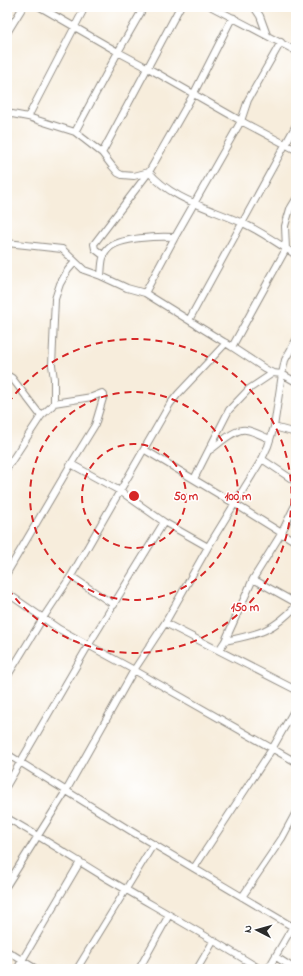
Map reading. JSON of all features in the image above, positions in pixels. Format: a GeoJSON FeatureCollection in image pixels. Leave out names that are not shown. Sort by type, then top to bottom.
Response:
{"type":"FeatureCollection","features":[{"type":"Feature","properties":{"kind":"street"},"geometry":{"type":"LineString","coordinates":[[7,34],[23,7]]}},
{"type":"Feature","properties":{"kind":"street"},"geometry":{"type":"LineString","coordinates":[[40,7],[241,121],[296,150]]}},
{"type":"Feature","properties":{"kind":"street"},"geometry":{"type":"LineString","coordinates":[[28,117],[85,7]]}},
{"type":"Feature","properties":{"kind":"street"},"geometry":{"type":"LineString","coordinates":[[75,132],[144,7]]}},
{"type":"Feature","properties":{"kind":"street"},"geometry":{"type":"LineString","coordinates":[[102,153],[180,7]]}},
{"type":"Feature","properties":{"kind":"street"},"geometry":{"type":"LineString","coordinates":[[212,7],[296,51]]}},
{"type":"Feature","properties":{"kind":"street"},"geometry":{"type":"LineString","coordinates":[[254,7],[260,16],[267,35]]}},
{"type":"Feature","properties":{"kind":"street"},"geometry":{"type":"LineString","coordinates":[[104,256],[95,249],[94,244],[149,172],[194,93],[230,22],[234,18]]}},
{"type":"Feature","properties":{"kind":"street"},"geometry":{"type":"LineString","coordinates":[[145,294],[175,237],[241,121],[248,100],[281,42]]}},
{"type":"Feature","properties":{"kind":"street"},"geometry":{"type":"LineString","coordinates":[[7,113],[28,117],[75,132],[102,153],[118,173],[122,175],[134,176],[149,172]]}},
{"type":"Feature","properties":{"kind":"street"},"geometry":{"type":"LineString","coordinates":[[189,320],[296,125]]}},
{"type":"Feature","properties":{"kind":"street"},"geometry":{"type":"LineString","coordinates":[[149,172],[155,180],[166,188],[194,203],[242,222],[296,255]]}},
{"type":"Feature","properties":{"kind":"street"},"geometry":{"type":"LineString","coordinates":[[7,677],[71,576],[145,450],[170,404],[178,394],[229,345],[286,249],[284,226],[290,209],[296,199]]}},
{"type":"Feature","properties":{"kind":"street"},"geometry":{"type":"LineString","coordinates":[[101,276],[104,256],[108,248],[122,242],[156,236],[175,237]]}},
{"type":"Feature","properties":{"kind":"street"},"geometry":{"type":"LineString","coordinates":[[7,243],[58,247],[84,270],[145,294],[267,370],[273,373],[282,374],[296,382]]}},
{"type":"Feature","properties":{"kind":"street"},"geometry":{"type":"LineString","coordinates":[[54,404],[54,379],[52,365],[55,299],[60,284],[68,270],[75,262]]}},
{"type":"Feature","properties":{"kind":"street"},"geometry":{"type":"LineString","coordinates":[[7,885],[66,791],[134,670],[165,623],[208,547],[262,459],[274,427],[285,360],[296,340]]}},
{"type":"Feature","properties":{"kind":"street"},"geometry":{"type":"LineString","coordinates":[[194,479],[229,410],[249,389],[273,373]]}},
{"type":"Feature","properties":{"kind":"street"},"geometry":{"type":"LineString","coordinates":[[7,375],[12,378],[40,416]]}},
{"type":"Feature","properties":{"kind":"street"},"geometry":{"type":"LineString","coordinates":[[7,468],[40,416],[54,404],[92,398],[102,393],[104,395],[95,425],[7,573]]}},
{"type":"Feature","properties":{"kind":"street"},"geometry":{"type":"LineString","coordinates":[[274,427],[296,433]]}},
{"type":"Feature","properties":{"kind":"street"},"geometry":{"type":"LineString","coordinates":[[208,452],[236,431],[247,430],[270,439]]}},
{"type":"Feature","properties":{"kind":"street"},"geometry":{"type":"LineString","coordinates":[[145,450],[296,542]]}},
{"type":"Feature","properties":{"kind":"street"},"geometry":{"type":"LineString","coordinates":[[262,459],[296,482]]}},
{"type":"Feature","properties":{"kind":"street"},"geometry":{"type":"LineString","coordinates":[[71,464],[120,491],[164,522],[208,547]]}},
{"type":"Feature","properties":{"kind":"street"},"geometry":{"type":"LineString","coordinates":[[219,650],[225,641],[253,579],[281,534],[296,503]]}},
{"type":"Feature","properties":{"kind":"street"},"geometry":{"type":"LineString","coordinates":[[7,785],[88,646],[164,522]]}},
{"type":"Feature","properties":{"kind":"street"},"geometry":{"type":"LineString","coordinates":[[71,576],[114,605]]}},
{"type":"Feature","properties":{"kind":"street"},"geometry":{"type":"LineString","coordinates":[[225,641],[254,635],[270,629],[285,618],[296,605],[253,579]]}},
{"type":"Feature","properties":{"kind":"street"},"geometry":{"type":"LineString","coordinates":[[7,593],[43,618],[88,646],[134,670],[296,762]]}},
{"type":"Feature","properties":{"kind":"street"},"geometry":{"type":"LineString","coordinates":[[165,623],[296,690]]}},
{"type":"Feature","properties":{"kind":"street"},"geometry":{"type":"LineString","coordinates":[[194,868],[272,749],[296,707]]}},
{"type":"Feature","properties":{"kind":"street"},"geometry":{"type":"LineString","coordinates":[[7,754],[153,845],[242,897],[294,924],[268,969]]}},
{"type":"Feature","properties":{"kind":"street"},"geometry":{"type":"LineString","coordinates":[[242,897],[282,838],[296,812]]}},
{"type":"Feature","properties":{"kind":"street"},"geometry":{"type":"LineString","coordinates":[[7,818],[126,890],[214,940],[260,969]]}},
{"type":"Feature","properties":{"kind":"street"},"geometry":{"type":"LineString","coordinates":[[77,969],[153,845]]}},
{"type":"Feature","properties":{"kind":"street"},"geometry":{"type":"LineString","coordinates":[[17,969],[80,862]]}},
{"type":"Feature","properties":{"kind":"street"},"geometry":{"type":"LineString","coordinates":[[139,969],[169,915]]}},
{"type":"Feature","properties":{"kind":"street"},"geometry":{"type":"LineString","coordinates":[[198,969],[214,940]]}},
{"type":"Feature","properties":{"kind":"street"},"geometry":{"type":"LineString","coordinates":[[7,951],[36,969]]}},
{"type":"Feature","properties":{"kind":"street"},"geometry":{"type":"LineString","coordinates":[[276,957],[296,969]]}}]}
